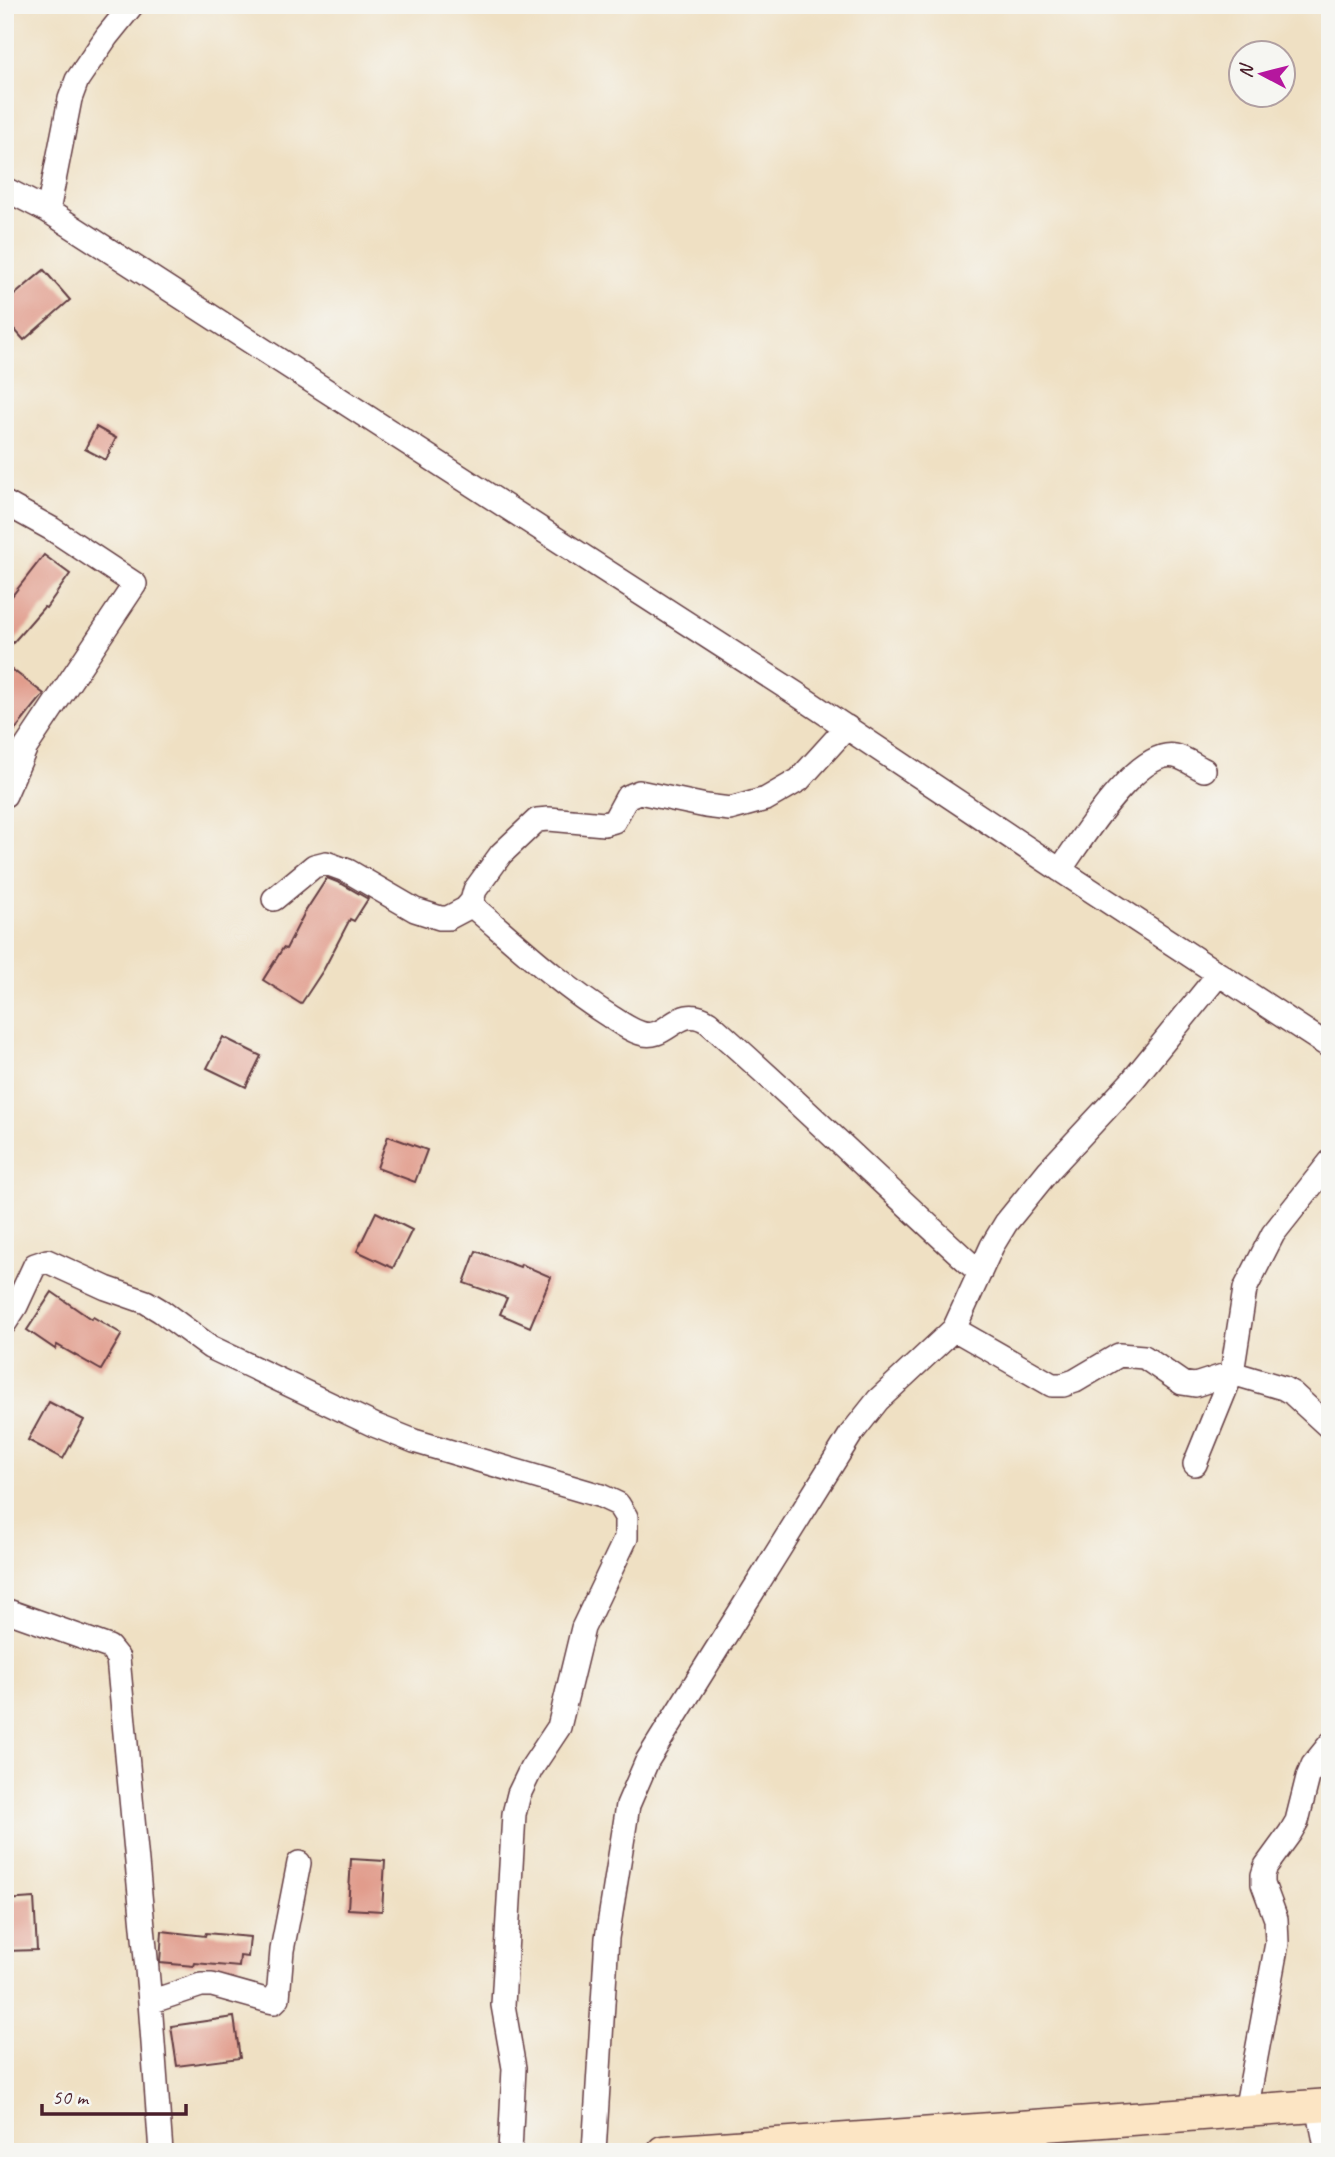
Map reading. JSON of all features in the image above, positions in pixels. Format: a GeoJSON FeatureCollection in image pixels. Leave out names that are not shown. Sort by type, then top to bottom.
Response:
{"type":"FeatureCollection","features":[{"type":"Feature","properties":{"kind":"main road"},"geometry":{"type":"LineString","coordinates":[[663,2152],[920,2143],[1246,2111],[1324,2106]]}},
{"type":"Feature","properties":{"kind":"street"},"geometry":{"type":"LineString","coordinates":[[48,211],[76,80],[132,5]]}},
{"type":"Feature","properties":{"kind":"street"},"geometry":{"type":"LineString","coordinates":[[5,189],[48,211],[847,727],[1330,1046]]}},
{"type":"Feature","properties":{"kind":"street"},"geometry":{"type":"LineString","coordinates":[[5,503],[52,529],[135,584],[26,747],[5,795]]}},
{"type":"Feature","properties":{"kind":"street"},"geometry":{"type":"LineString","coordinates":[[274,899],[314,866],[326,863],[348,871],[415,910],[440,918],[457,914],[472,901],[475,890],[501,854],[537,820],[604,824],[614,821],[627,797],[639,792],[730,809],[766,799],[799,780],[847,727]]}},
{"type":"Feature","properties":{"kind":"street"},"geometry":{"type":"LineString","coordinates":[[1060,870],[1121,787],[1144,766],[1159,758],[1174,755],[1205,770]]}},
{"type":"Feature","properties":{"kind":"street"},"geometry":{"type":"LineString","coordinates":[[472,901],[477,909],[584,1000],[629,1028],[651,1035],[690,1015],[699,1016],[708,1022],[797,1101],[883,1185],[980,1273]]}},
{"type":"Feature","properties":{"kind":"street"},"geometry":{"type":"LineString","coordinates":[[594,2152],[607,1938],[628,1805],[647,1761],[851,1434],[878,1400],[954,1329],[992,1246],[1006,1223],[1049,1170],[1132,1081],[1219,974]]}},
{"type":"Feature","properties":{"kind":"street"},"geometry":{"type":"LineString","coordinates":[[1195,1464],[1232,1373],[1245,1289],[1273,1234],[1330,1162]]}},
{"type":"Feature","properties":{"kind":"street"},"geometry":{"type":"LineString","coordinates":[[5,1324],[16,1307],[35,1265],[47,1261],[106,1288],[146,1302],[210,1347],[374,1425],[414,1441],[601,1496],[618,1504],[626,1517],[626,1538],[583,1628],[559,1727],[531,1769],[519,1794],[514,1814],[503,2005],[514,2068],[510,2152]]}},
{"type":"Feature","properties":{"kind":"street"},"geometry":{"type":"LineString","coordinates":[[954,1329],[1052,1385],[1075,1381],[1118,1356],[1144,1357],[1182,1383],[1195,1385],[1232,1373],[1283,1388],[1330,1428]]}},
{"type":"Feature","properties":{"kind":"street"},"geometry":{"type":"LineString","coordinates":[[5,1610],[109,1647],[118,1658],[161,2152]]}},
{"type":"Feature","properties":{"kind":"street"},"geometry":{"type":"LineString","coordinates":[[1246,2111],[1277,1943],[1276,1919],[1263,1884],[1263,1875],[1266,1866],[1297,1821],[1313,1765],[1330,1744]]}},
{"type":"Feature","properties":{"kind":"street"},"geometry":{"type":"LineString","coordinates":[[150,2002],[201,1985],[212,1985],[274,2002],[278,1998],[282,1950],[299,1863]]}},
{"type":"Feature","properties":{"kind":"street"},"geometry":{"type":"LineString","coordinates":[[1324,2106],[1327,2152]]}},
{"type":"Feature","properties":{"kind":"building"},"geometry":{"type":"Polygon","coordinates":[[[44,270],[70,300],[24,340],[5,319],[5,303],[44,270]]]}},
{"type":"Feature","properties":{"kind":"building"},"geometry":{"type":"Polygon","coordinates":[[[96,427],[116,438],[106,460],[85,449],[96,427]]]}},
{"type":"Feature","properties":{"kind":"building"},"geometry":{"type":"Polygon","coordinates":[[[44,555],[70,574],[46,608],[44,607],[5,652],[5,605],[44,555]]]}},
{"type":"Feature","properties":{"kind":"building"},"geometry":{"type":"Polygon","coordinates":[[[5,664],[44,694],[15,730],[5,722],[5,664]]]}},
{"type":"Feature","properties":{"kind":"building"},"geometry":{"type":"Polygon","coordinates":[[[327,878],[368,899],[354,921],[350,919],[324,969],[301,1004],[263,980],[283,948],[286,949],[327,878]]]}},
{"type":"Feature","properties":{"kind":"building"},"geometry":{"type":"Polygon","coordinates":[[[223,1037],[261,1056],[246,1087],[207,1068],[223,1037]]]}},
{"type":"Feature","properties":{"kind":"building"},"geometry":{"type":"Polygon","coordinates":[[[388,1136],[427,1150],[415,1182],[377,1168],[388,1136]]]}},
{"type":"Feature","properties":{"kind":"building"},"geometry":{"type":"Polygon","coordinates":[[[376,1212],[412,1230],[393,1268],[357,1251],[376,1212]]]}},
{"type":"Feature","properties":{"kind":"building"},"geometry":{"type":"Polygon","coordinates":[[[476,1251],[520,1267],[521,1264],[551,1277],[530,1327],[500,1314],[507,1298],[464,1283],[476,1251]]]}},
{"type":"Feature","properties":{"kind":"building"},"geometry":{"type":"Polygon","coordinates":[[[52,1292],[91,1319],[93,1317],[122,1334],[101,1370],[57,1345],[55,1349],[27,1330],[52,1292]]]}},
{"type":"Feature","properties":{"kind":"building"},"geometry":{"type":"Polygon","coordinates":[[[49,1402],[84,1420],[63,1459],[28,1440],[49,1402]]]}},
{"type":"Feature","properties":{"kind":"building"},"geometry":{"type":"Polygon","coordinates":[[[351,1859],[385,1861],[382,1911],[348,1909],[351,1859]]]}},
{"type":"Feature","properties":{"kind":"building"},"geometry":{"type":"Polygon","coordinates":[[[34,1898],[37,1950],[5,1951],[5,1900],[34,1898]]]}},
{"type":"Feature","properties":{"kind":"building"},"geometry":{"type":"Polygon","coordinates":[[[162,1931],[250,1937],[248,1957],[240,1956],[239,1967],[160,1963],[162,1931]]]}},
{"type":"Feature","properties":{"kind":"building"},"geometry":{"type":"Polygon","coordinates":[[[234,2017],[240,2058],[177,2066],[171,2026],[234,2017]]]}}]}
